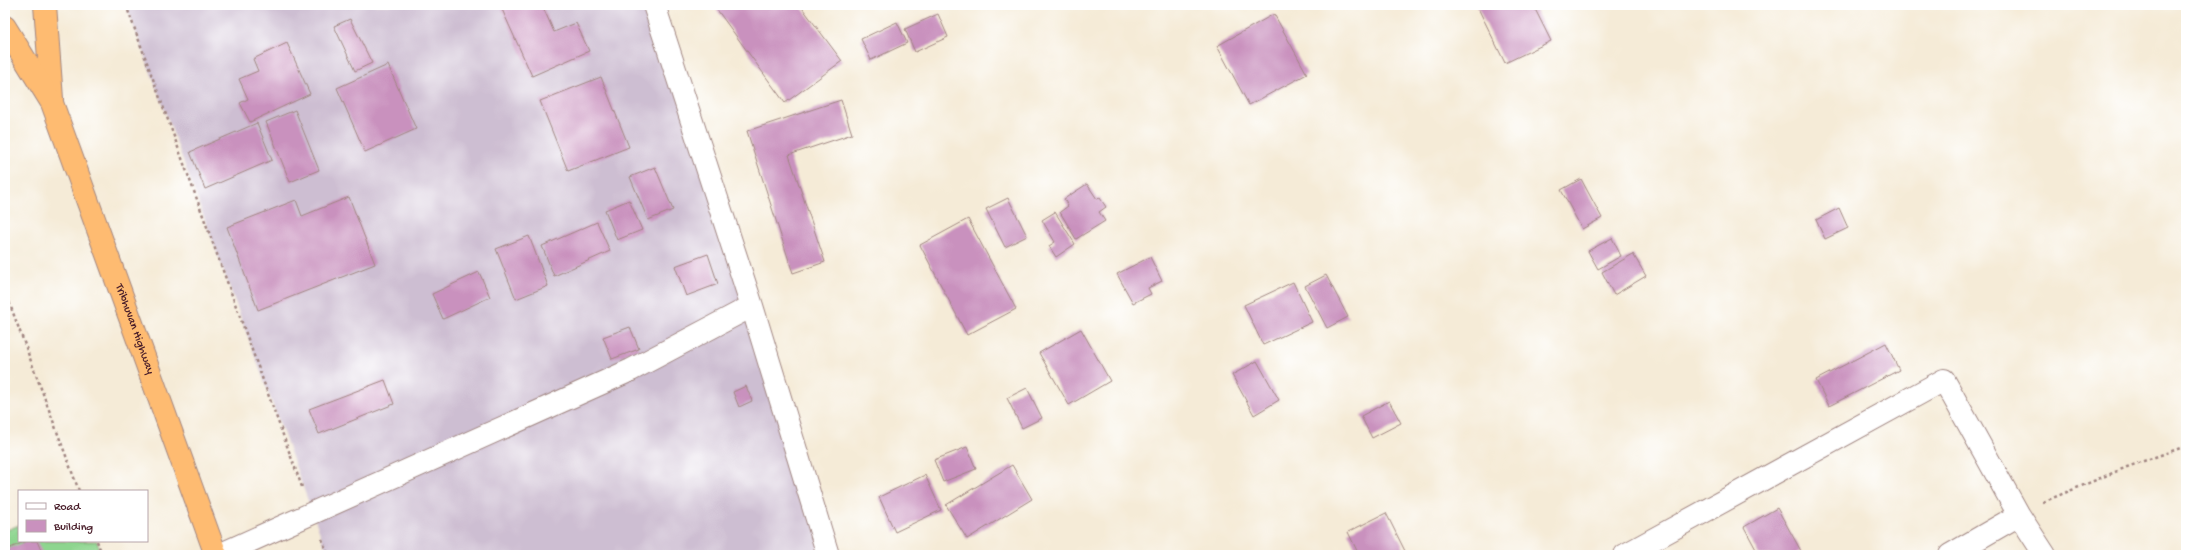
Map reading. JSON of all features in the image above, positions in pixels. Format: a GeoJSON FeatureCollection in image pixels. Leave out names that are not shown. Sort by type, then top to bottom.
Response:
{"type":"FeatureCollection","features":[{"type":"Feature","properties":{"kind":"highway"},"geometry":{"type":"LineString","coordinates":[[45,5],[52,102]]}},
{"type":"Feature","properties":{"kind":"highway"},"geometry":{"type":"LineString","coordinates":[[5,26],[52,102]]}},
{"type":"Feature","properties":{"kind":"highway","name":"Tribhuvan Highway"},"geometry":{"type":"LineString","coordinates":[[52,102],[218,555]]}},
{"type":"Feature","properties":{"kind":"street"},"geometry":{"type":"LineString","coordinates":[[654,5],[752,306],[828,555]]}},
{"type":"Feature","properties":{"kind":"street"},"geometry":{"type":"LineString","coordinates":[[218,555],[311,512],[631,370],[752,306]]}},
{"type":"Feature","properties":{"kind":"street"},"geometry":{"type":"LineString","coordinates":[[1625,555],[1944,380],[2019,515],[2045,555]]}},
{"type":"Feature","properties":{"kind":"street"},"geometry":{"type":"LineString","coordinates":[[1950,555],[2019,515]]}},
{"type":"Feature","properties":{"kind":"path"},"geometry":{"type":"LineString","coordinates":[[126,5],[328,555]]}},
{"type":"Feature","properties":{"kind":"path"},"geometry":{"type":"LineString","coordinates":[[5,291],[79,490]]}},
{"type":"Feature","properties":{"kind":"path"},"geometry":{"type":"LineString","coordinates":[[2019,515],[2053,496],[2186,446]]}},
{"type":"Feature","properties":{"kind":"path"},"geometry":{"type":"LineString","coordinates":[[97,542],[102,555]]}},
{"type":"Feature","properties":{"kind":"shaded area"},"geometry":{"type":"Polygon","coordinates":[[[126,5],[654,5],[828,555],[328,555],[126,5]]]}},
{"type":"Feature","properties":{"kind":"green space"},"geometry":{"type":"Polygon","coordinates":[[[18,525],[18,542],[97,542],[102,555],[5,555],[5,531],[18,525]]]}},
{"type":"Feature","properties":{"kind":"building"},"geometry":{"type":"Polygon","coordinates":[[[500,5],[542,5],[554,32],[576,23],[589,51],[532,76],[500,5]]]}},
{"type":"Feature","properties":{"kind":"building"},"geometry":{"type":"Polygon","coordinates":[[[717,5],[800,5],[842,61],[785,103],[715,7],[717,5]]]}},
{"type":"Feature","properties":{"kind":"building"},"geometry":{"type":"Polygon","coordinates":[[[1533,5],[1551,41],[1505,63],[1477,6],[1533,5]]]}},
{"type":"Feature","properties":{"kind":"building"},"geometry":{"type":"Polygon","coordinates":[[[938,14],[948,37],[915,52],[905,29],[938,14]]]}},
{"type":"Feature","properties":{"kind":"building"},"geometry":{"type":"Polygon","coordinates":[[[1274,14],[1307,74],[1249,105],[1217,46],[1274,14]]]}},
{"type":"Feature","properties":{"kind":"building"},"geometry":{"type":"Polygon","coordinates":[[[350,19],[372,63],[355,71],[334,26],[350,19]]]}},
{"type":"Feature","properties":{"kind":"building"},"geometry":{"type":"Polygon","coordinates":[[[897,22],[907,43],[871,60],[861,39],[897,22]]]}},
{"type":"Feature","properties":{"kind":"building"},"geometry":{"type":"Polygon","coordinates":[[[287,43],[310,94],[250,122],[240,103],[248,99],[239,79],[258,71],[253,59],[287,43]]]}},
{"type":"Feature","properties":{"kind":"building"},"geometry":{"type":"Polygon","coordinates":[[[388,65],[416,129],[365,152],[337,88],[388,65]]]}},
{"type":"Feature","properties":{"kind":"building"},"geometry":{"type":"Polygon","coordinates":[[[601,77],[629,147],[568,171],[540,101],[601,77]]]}},
{"type":"Feature","properties":{"kind":"building"},"geometry":{"type":"Polygon","coordinates":[[[841,100],[852,134],[789,155],[825,262],[793,273],[747,131],[841,100]]]}},
{"type":"Feature","properties":{"kind":"building"},"geometry":{"type":"Polygon","coordinates":[[[295,110],[319,170],[290,182],[266,122],[295,110]]]}},
{"type":"Feature","properties":{"kind":"building"},"geometry":{"type":"Polygon","coordinates":[[[257,123],[272,160],[205,189],[190,152],[257,123]]]}},
{"type":"Feature","properties":{"kind":"building"},"geometry":{"type":"Polygon","coordinates":[[[655,167],[673,210],[648,220],[630,177],[655,167]]]}},
{"type":"Feature","properties":{"kind":"building"},"geometry":{"type":"Polygon","coordinates":[[[1581,179],[1602,218],[1582,229],[1561,190],[1581,179]]]}},
{"type":"Feature","properties":{"kind":"building"},"geometry":{"type":"Polygon","coordinates":[[[1087,184],[1097,199],[1100,198],[1106,207],[1099,212],[1105,221],[1076,239],[1060,212],[1068,206],[1064,199],[1087,184]]]}},
{"type":"Feature","properties":{"kind":"building"},"geometry":{"type":"Polygon","coordinates":[[[349,197],[375,264],[258,310],[227,227],[296,200],[302,216],[349,197]]]}},
{"type":"Feature","properties":{"kind":"building"},"geometry":{"type":"Polygon","coordinates":[[[1008,198],[1027,236],[1005,247],[986,209],[1008,198]]]}},
{"type":"Feature","properties":{"kind":"building"},"geometry":{"type":"Polygon","coordinates":[[[629,200],[642,230],[617,240],[605,210],[629,200]]]}},
{"type":"Feature","properties":{"kind":"building"},"geometry":{"type":"Polygon","coordinates":[[[1839,208],[1848,228],[1825,239],[1816,220],[1839,208]]]}},
{"type":"Feature","properties":{"kind":"building"},"geometry":{"type":"Polygon","coordinates":[[[1055,212],[1075,244],[1056,257],[1049,246],[1055,242],[1042,220],[1055,212]]]}},
{"type":"Feature","properties":{"kind":"building"},"geometry":{"type":"Polygon","coordinates":[[[968,219],[1016,309],[967,335],[920,245],[968,219]]]}},
{"type":"Feature","properties":{"kind":"building"},"geometry":{"type":"Polygon","coordinates":[[[597,222],[610,251],[554,276],[542,246],[597,222]]]}},
{"type":"Feature","properties":{"kind":"building"},"geometry":{"type":"Polygon","coordinates":[[[529,236],[548,286],[516,299],[496,249],[529,236]]]}},
{"type":"Feature","properties":{"kind":"building"},"geometry":{"type":"Polygon","coordinates":[[[1612,238],[1621,256],[1598,269],[1588,251],[1612,238]]]}},
{"type":"Feature","properties":{"kind":"building"},"geometry":{"type":"Polygon","coordinates":[[[708,254],[718,284],[686,296],[675,266],[708,254]]]}},
{"type":"Feature","properties":{"kind":"building"},"geometry":{"type":"Polygon","coordinates":[[[1633,254],[1646,276],[1614,295],[1602,272],[1633,254]]]}},
{"type":"Feature","properties":{"kind":"building"},"geometry":{"type":"Polygon","coordinates":[[[1150,257],[1162,281],[1148,288],[1151,294],[1133,303],[1117,274],[1150,257]]]}},
{"type":"Feature","properties":{"kind":"building"},"geometry":{"type":"Polygon","coordinates":[[[479,272],[490,297],[443,319],[432,294],[479,272]]]}},
{"type":"Feature","properties":{"kind":"building"},"geometry":{"type":"Polygon","coordinates":[[[1326,275],[1348,317],[1327,328],[1305,286],[1326,275]]]}},
{"type":"Feature","properties":{"kind":"building"},"geometry":{"type":"Polygon","coordinates":[[[1293,282],[1312,322],[1263,345],[1244,305],[1293,282]]]}},
{"type":"Feature","properties":{"kind":"building"},"geometry":{"type":"Polygon","coordinates":[[[630,327],[639,349],[612,359],[603,337],[630,327]]]}},
{"type":"Feature","properties":{"kind":"building"},"geometry":{"type":"Polygon","coordinates":[[[1081,329],[1110,381],[1069,405],[1039,353],[1081,329]]]}},
{"type":"Feature","properties":{"kind":"building"},"geometry":{"type":"Polygon","coordinates":[[[1886,343],[1899,370],[1829,406],[1816,380],[1886,343]]]}},
{"type":"Feature","properties":{"kind":"building"},"geometry":{"type":"Polygon","coordinates":[[[1257,361],[1279,400],[1254,415],[1232,375],[1257,361]]]}},
{"type":"Feature","properties":{"kind":"building"},"geometry":{"type":"Polygon","coordinates":[[[385,380],[394,404],[319,434],[309,409],[385,380]]]}},
{"type":"Feature","properties":{"kind":"building"},"geometry":{"type":"Polygon","coordinates":[[[746,386],[752,401],[739,407],[733,392],[746,386]]]}},
{"type":"Feature","properties":{"kind":"building"},"geometry":{"type":"Polygon","coordinates":[[[1027,388],[1042,418],[1022,428],[1007,398],[1027,388]]]}},
{"type":"Feature","properties":{"kind":"building"},"geometry":{"type":"Polygon","coordinates":[[[1389,401],[1401,423],[1372,438],[1361,416],[1389,401]]]}},
{"type":"Feature","properties":{"kind":"building"},"geometry":{"type":"Polygon","coordinates":[[[967,447],[976,469],[943,482],[934,460],[967,447]]]}},
{"type":"Feature","properties":{"kind":"building"},"geometry":{"type":"Polygon","coordinates":[[[1012,465],[1032,499],[967,539],[946,505],[1012,465]]]}},
{"type":"Feature","properties":{"kind":"building"},"geometry":{"type":"Polygon","coordinates":[[[925,475],[941,510],[895,532],[879,497],[925,475]]]}},
{"type":"Feature","properties":{"kind":"building"},"geometry":{"type":"Polygon","coordinates":[[[1777,508],[1801,551],[1793,555],[1759,555],[1744,527],[1777,508]]]}},
{"type":"Feature","properties":{"kind":"building"},"geometry":{"type":"Polygon","coordinates":[[[1386,513],[1407,555],[1359,555],[1348,532],[1386,513]]]}},
{"type":"Feature","properties":{"kind":"building"},"geometry":{"type":"Polygon","coordinates":[[[24,542],[37,542],[43,555],[10,555],[8,549],[24,542]]]}}]}
